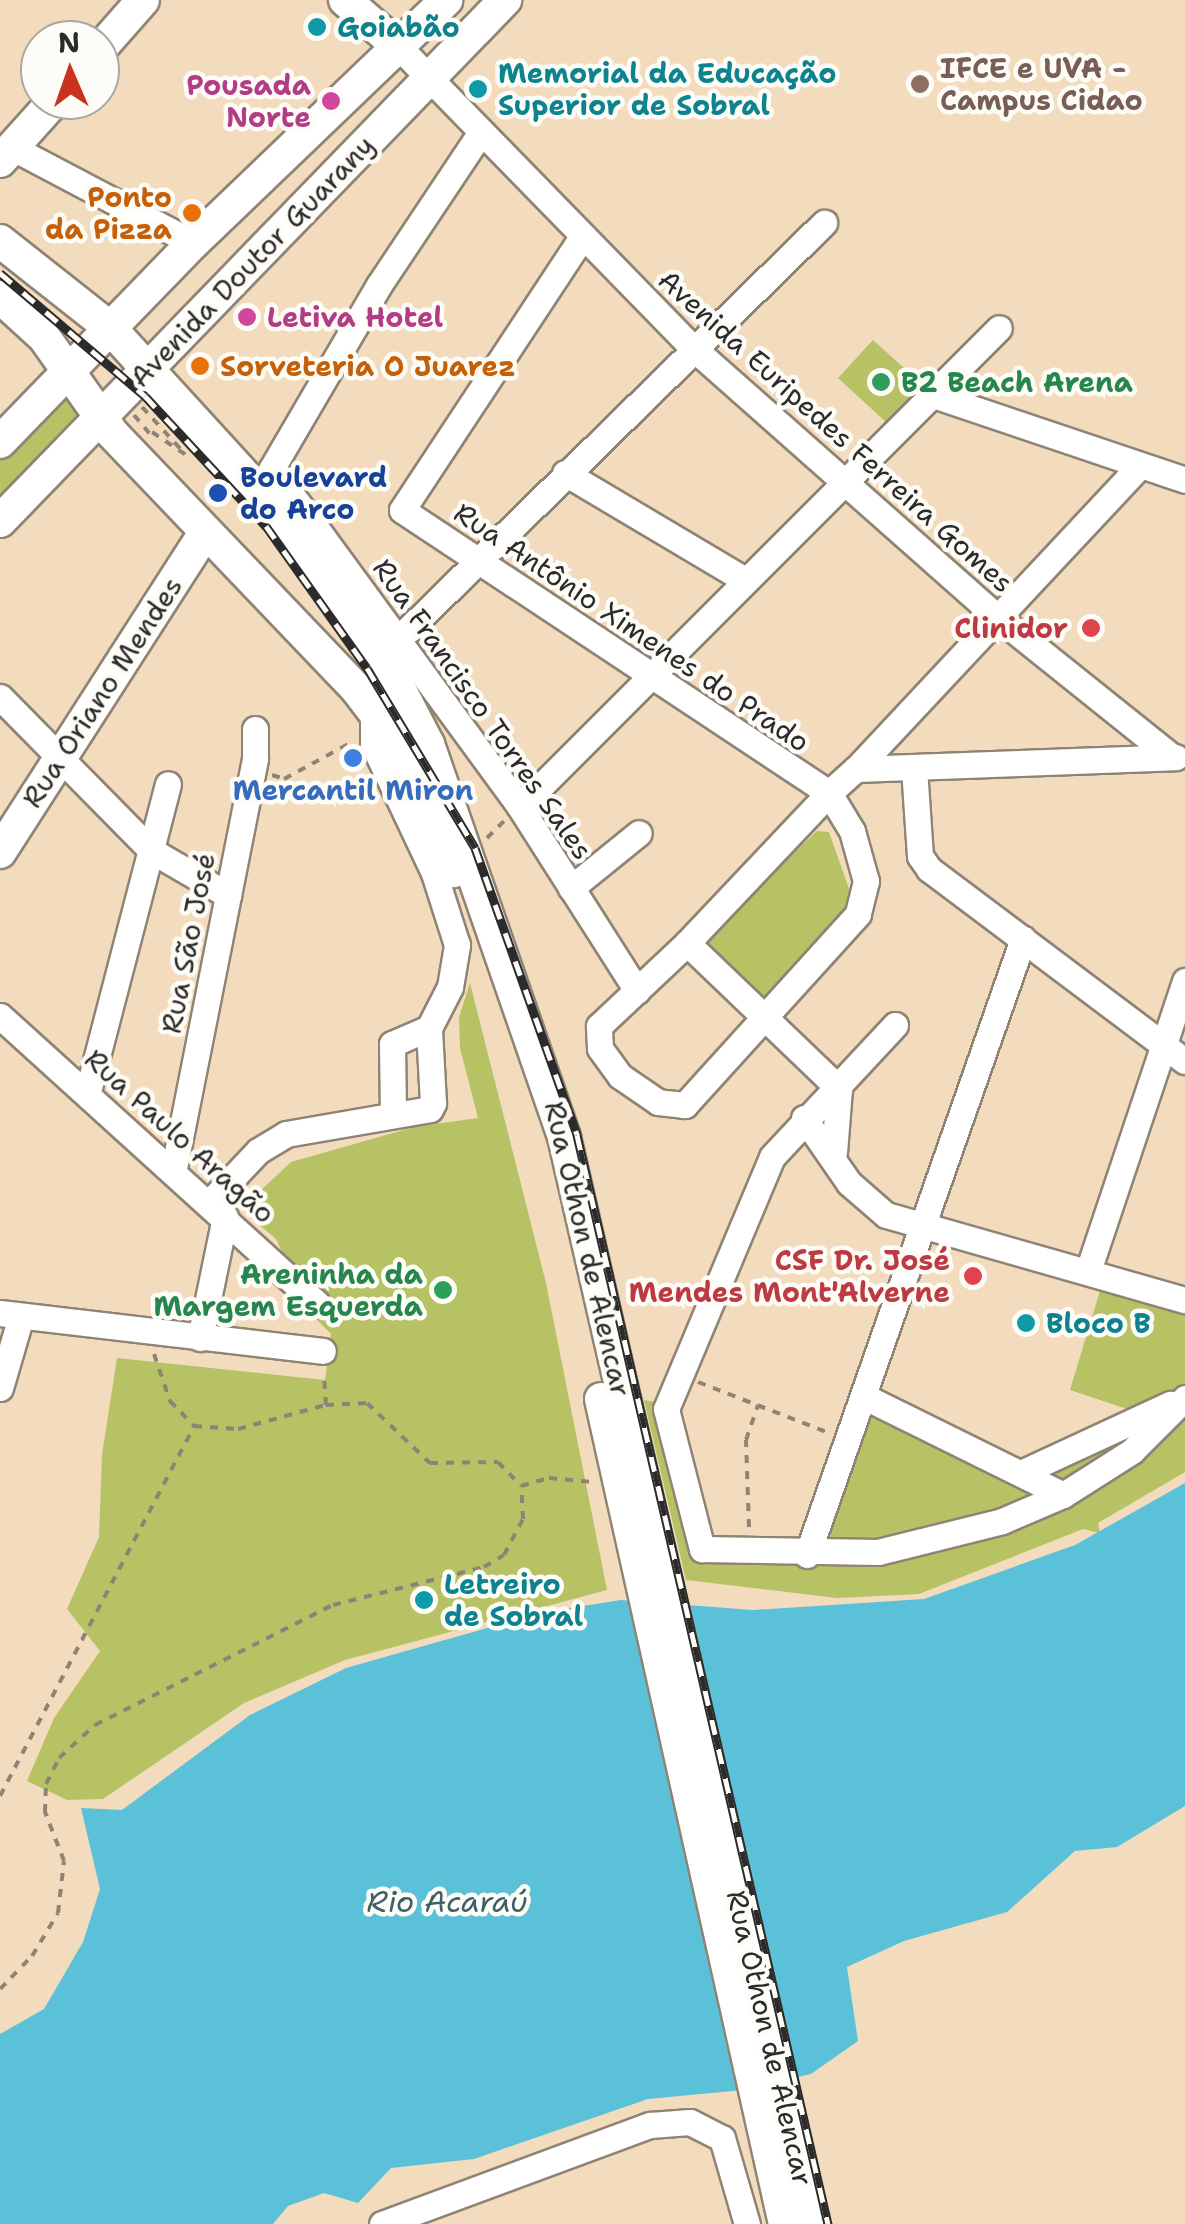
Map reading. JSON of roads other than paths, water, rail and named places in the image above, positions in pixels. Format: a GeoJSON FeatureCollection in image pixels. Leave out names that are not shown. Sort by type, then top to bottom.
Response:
{"type":"FeatureCollection","features":[{"type":"Feature","properties":{"kind":"main road"},"geometry":{"type":"LineString","coordinates":[[120,26],[143,0]]}},
{"type":"Feature","properties":{"kind":"main road"},"geometry":{"type":"LineString","coordinates":[[345,0],[400,48]]}},
{"type":"Feature","properties":{"kind":"main road","name":"Avenida Doutor Guarany"},"geometry":{"type":"LineString","coordinates":[[0,442],[193,243],[446,0]]}},
{"type":"Feature","properties":{"kind":"main road","name":"Avenida Doutor Guarany"},"geometry":{"type":"LineString","coordinates":[[0,521],[102,420],[504,0]]}},
{"type":"Feature","properties":{"kind":"main road"},"geometry":{"type":"LineString","coordinates":[[6,154],[37,120]]}},
{"type":"Feature","properties":{"kind":"main road","name":"Rua Othon de Alencar"},"geometry":{"type":"LineString","coordinates":[[0,241],[110,328],[266,479],[390,645],[468,854],[564,1137],[640,1533],[783,2146],[813,2224]]}},
{"type":"Feature","properties":{"kind":"main road","name":"Rua Othon de Alencar"},"geometry":{"type":"LineString","coordinates":[[0,297],[30,321],[102,420],[372,721],[453,871],[518,1060],[559,1206],[618,1484],[640,1533]]}},
{"type":"Feature","properties":{"kind":"main road","name":"Rua Oriano Mendes"},"geometry":{"type":"LineString","coordinates":[[0,852],[205,533]]}},
{"type":"Feature","properties":{"kind":"main road","name":"Rua Othon de Alencar"},"geometry":{"type":"LineString","coordinates":[[783,2146],[785,2224]]}},
{"type":"Feature","properties":{"kind":"street","name":"Avenida Euripedes Ferreira Gomes"},"geometry":{"type":"LineString","coordinates":[[400,48],[693,348],[995,615],[1177,758]]}},
{"type":"Feature","properties":{"kind":"street"},"geometry":{"type":"LineString","coordinates":[[266,479],[379,285],[480,132]]}},
{"type":"Feature","properties":{"kind":"street"},"geometry":{"type":"LineString","coordinates":[[6,154],[193,243]]}},
{"type":"Feature","properties":{"kind":"street"},"geometry":{"type":"LineString","coordinates":[[390,645],[824,222]]}},
{"type":"Feature","properties":{"kind":"street","name":"Rua Antônio Ximenes do Prado"},"geometry":{"type":"LineString","coordinates":[[582,237],[402,510],[830,793]]}},
{"type":"Feature","properties":{"kind":"street"},"geometry":{"type":"LineString","coordinates":[[520,807],[999,328]]}},
{"type":"Feature","properties":{"kind":"street"},"geometry":{"type":"LineString","coordinates":[[934,395],[1185,480]]}},
{"type":"Feature","properties":{"kind":"street"},"geometry":{"type":"LineString","coordinates":[[830,793],[852,831],[864,898],[858,914],[685,1105],[671,1106],[620,1076],[600,1048],[600,1026],[687,943],[830,793],[856,769],[995,615],[1140,466]]}},
{"type":"Feature","properties":{"kind":"street"},"geometry":{"type":"LineString","coordinates":[[565,473],[745,580]]}},
{"type":"Feature","properties":{"kind":"street","name":"Rua Francisco Torres Sales"},"geometry":{"type":"LineString","coordinates":[[390,645],[520,807],[637,991]]}},
{"type":"Feature","properties":{"kind":"street"},"geometry":{"type":"LineString","coordinates":[[0,697],[152,852],[228,895]]}},
{"type":"Feature","properties":{"kind":"street"},"geometry":{"type":"LineString","coordinates":[[200,1338],[217,1210],[258,1151],[286,1134],[430,1109],[429,1028],[450,987],[457,945],[434,874],[372,721]]}},
{"type":"Feature","properties":{"kind":"street","name":"Rua São José"},"geometry":{"type":"LineString","coordinates":[[174,1168],[253,769],[255,729]]}},
{"type":"Feature","properties":{"kind":"street"},"geometry":{"type":"LineString","coordinates":[[856,769],[1177,758]]}},
{"type":"Feature","properties":{"kind":"street"},"geometry":{"type":"LineString","coordinates":[[914,768],[920,856],[1174,1054]]}},
{"type":"Feature","properties":{"kind":"street"},"geometry":{"type":"LineString","coordinates":[[88,1091],[168,784]]}},
{"type":"Feature","properties":{"kind":"street"},"geometry":{"type":"LineString","coordinates":[[571,888],[639,832]]}},
{"type":"Feature","properties":{"kind":"street"},"geometry":{"type":"LineString","coordinates":[[807,1555],[1023,938]]}},
{"type":"Feature","properties":{"kind":"street"},"geometry":{"type":"LineString","coordinates":[[687,943],[840,1089]]}},
{"type":"Feature","properties":{"kind":"street"},"geometry":{"type":"LineString","coordinates":[[1088,1271],[1174,1054],[1185,981]]}},
{"type":"Feature","properties":{"kind":"street","name":"Rua Paulo Aragão"},"geometry":{"type":"LineString","coordinates":[[0,1016],[174,1168],[317,1302]]}},
{"type":"Feature","properties":{"kind":"street"},"geometry":{"type":"LineString","coordinates":[[895,1025],[840,1089],[804,1118],[760,1179],[666,1409],[702,1550],[807,1555],[878,1552],[1002,1521],[1064,1495],[1132,1451],[1184,1398]]}},
{"type":"Feature","properties":{"kind":"street"},"geometry":{"type":"LineString","coordinates":[[393,1114],[392,1044],[429,1028]]}},
{"type":"Feature","properties":{"kind":"street"},"geometry":{"type":"LineString","coordinates":[[834,1152],[840,1089]]}},
{"type":"Feature","properties":{"kind":"street"},"geometry":{"type":"LineString","coordinates":[[804,1118],[834,1152],[865,1201],[925,1226],[1185,1300]]}},
{"type":"Feature","properties":{"kind":"street"},"geometry":{"type":"LineString","coordinates":[[0,1388],[10,1314],[323,1352]]}},
{"type":"Feature","properties":{"kind":"street"},"geometry":{"type":"LineString","coordinates":[[863,1396],[1025,1471],[1064,1495]]}},
{"type":"Feature","properties":{"kind":"street"},"geometry":{"type":"LineString","coordinates":[[1025,1471],[1184,1398]]}},
{"type":"Feature","properties":{"kind":"street"},"geometry":{"type":"LineString","coordinates":[[382,2224],[650,2125],[690,2122],[722,2138],[748,2224]]}},
{"type":"Feature","properties":{"kind":"water","name":"Rio Acaraú"},"geometry":{"type":"Polygon","coordinates":[[[1185,1483],[1185,1806],[1117,1847],[1075,1851],[1007,1912],[904,1941],[847,1967],[858,2041],[811,2074],[743,2090],[648,2099],[474,2159],[391,2168],[358,2203],[324,2193],[288,2206],[273,2224],[0,2224],[0,2034],[44,2009],[83,1942],[100,1889],[81,1808],[122,1810],[250,1715],[346,1668],[544,1612],[621,1600],[753,1610],[924,1599],[1075,1545],[1185,1483]]]}},
{"type":"Feature","properties":{"kind":"railway"},"geometry":{"type":"LineString","coordinates":[[0,273],[145,396],[266,526],[367,668],[475,848],[577,1135],[828,2224]]}},
{"type":"Feature","properties":{"kind":"place","name":"Goiabão"},"geometry":{"type":"Point","coordinates":[317,27]}},
{"type":"Feature","properties":{"kind":"place","name":"IFCE e UVA - Campus Cidao"},"geometry":{"type":"Point","coordinates":[920,84]}},
{"type":"Feature","properties":{"kind":"place","name":"Memorial da Educação Superior de Sobral"},"geometry":{"type":"Point","coordinates":[478,89]}},
{"type":"Feature","properties":{"kind":"place","name":"Pousada Norte"},"geometry":{"type":"Point","coordinates":[331,101]}},
{"type":"Feature","properties":{"kind":"place","name":"Ponto da Pizza"},"geometry":{"type":"Point","coordinates":[192,213]}},
{"type":"Feature","properties":{"kind":"place","name":"Letiva Hotel"},"geometry":{"type":"Point","coordinates":[247,317]}},
{"type":"Feature","properties":{"kind":"place","name":"Sorveteria O Juarez"},"geometry":{"type":"Point","coordinates":[200,366]}},
{"type":"Feature","properties":{"kind":"place","name":"B2 Beach Arena"},"geometry":{"type":"Point","coordinates":[881,382]}},
{"type":"Feature","properties":{"kind":"place","name":"Boulevard do Arco"},"geometry":{"type":"Point","coordinates":[218,493]}},
{"type":"Feature","properties":{"kind":"place","name":"Clinidor"},"geometry":{"type":"Point","coordinates":[1091,628]}},
{"type":"Feature","properties":{"kind":"place","name":"Mercantil Miron"},"geometry":{"type":"Point","coordinates":[353,758]}},
{"type":"Feature","properties":{"kind":"place","name":"CSF Dr. José Mendes Mont'Alverne"},"geometry":{"type":"Point","coordinates":[973,1276]}},
{"type":"Feature","properties":{"kind":"place","name":"Areninha da Margem Esquerda"},"geometry":{"type":"Point","coordinates":[443,1290]}},
{"type":"Feature","properties":{"kind":"place","name":"Bloco B"},"geometry":{"type":"Point","coordinates":[1026,1323]}},
{"type":"Feature","properties":{"kind":"place","name":"Letreiro de Sobral"},"geometry":{"type":"Point","coordinates":[424,1600]}}]}
